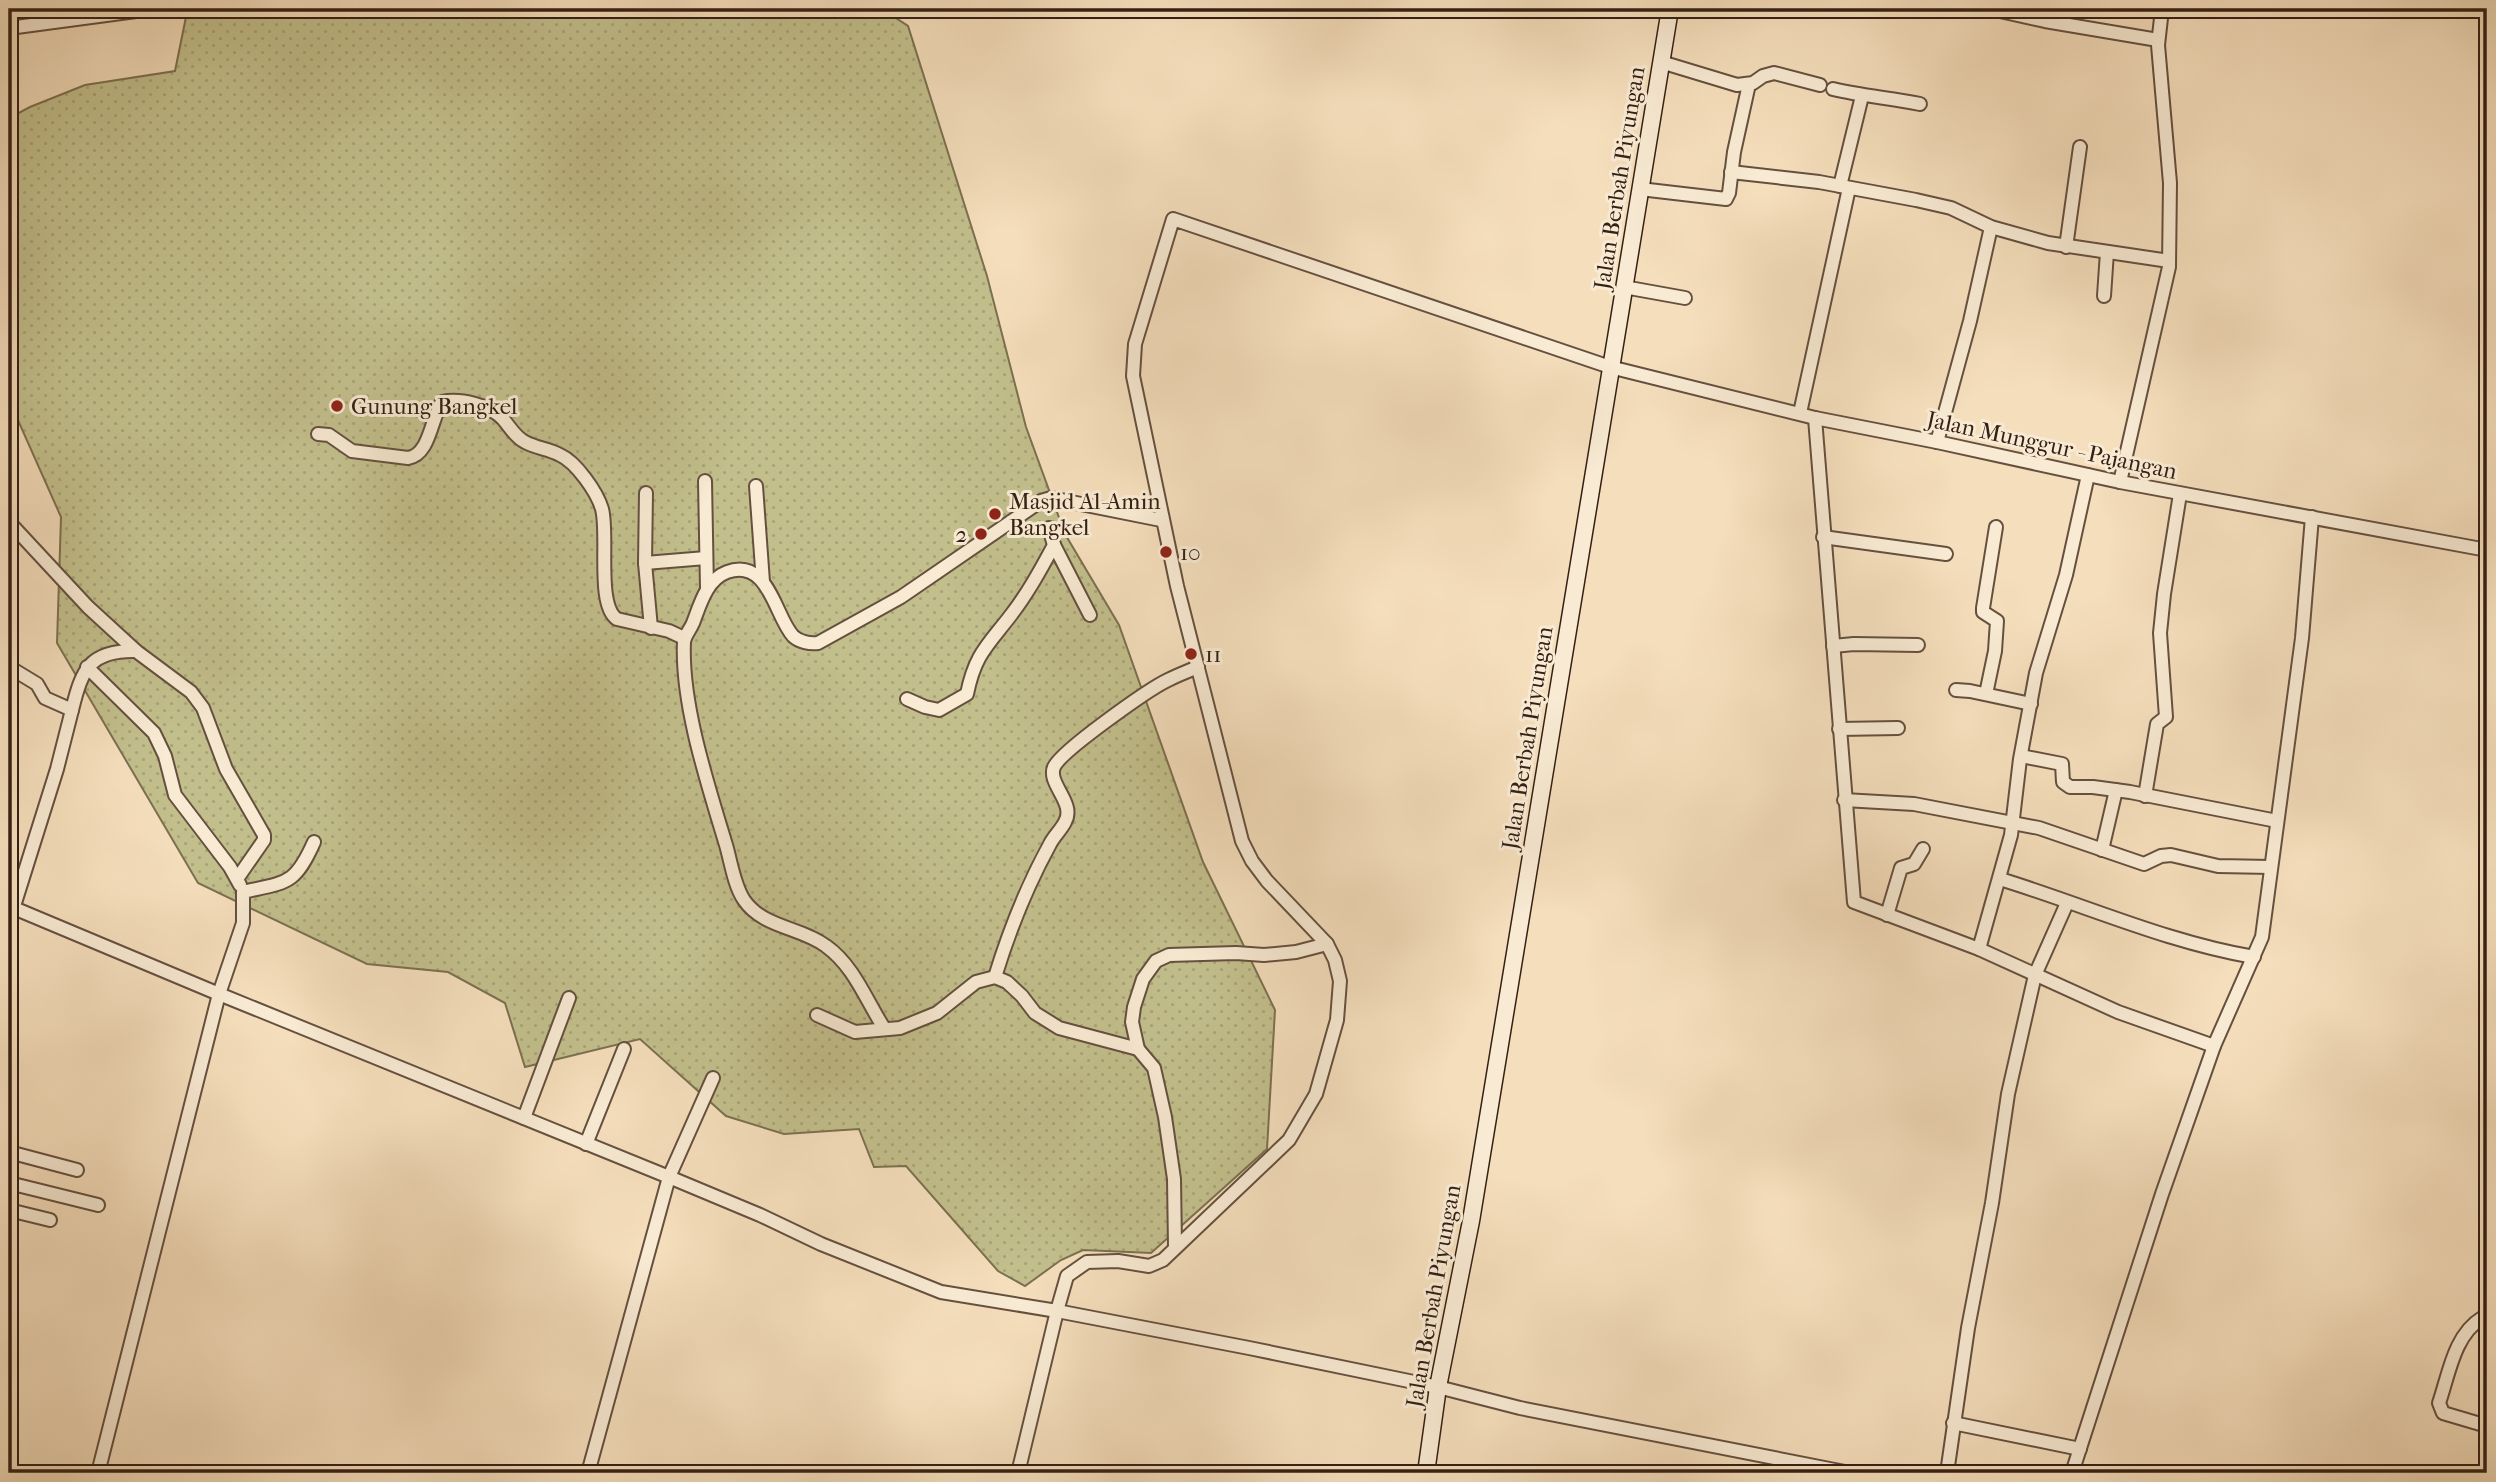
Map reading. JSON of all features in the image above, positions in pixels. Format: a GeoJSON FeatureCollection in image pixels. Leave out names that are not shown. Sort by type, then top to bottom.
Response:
{"type":"FeatureCollection","features":[{"type":"Feature","properties":{"kind":"street"},"geometry":{"type":"LineString","coordinates":[[9,28],[94,13],[151,9]]}},
{"type":"Feature","properties":{"kind":"street","name":"Jalan Berbah Piyungan"},"geometry":{"type":"LineString","coordinates":[[1426,1473],[1438,1387],[1471,1221],[1670,9]]}},
{"type":"Feature","properties":{"kind":"street"},"geometry":{"type":"LineString","coordinates":[[1992,9],[2158,40]]}},
{"type":"Feature","properties":{"kind":"street"},"geometry":{"type":"LineString","coordinates":[[2120,482],[2169,261],[2170,183],[2158,40],[2162,9]]}},
{"type":"Feature","properties":{"kind":"street"},"geometry":{"type":"LineString","coordinates":[[1661,62],[1737,85],[1774,73],[1861,96],[1920,104]]}},
{"type":"Feature","properties":{"kind":"street"},"geometry":{"type":"LineString","coordinates":[[1640,189],[1726,199],[1749,83]]}},
{"type":"Feature","properties":{"kind":"street"},"geometry":{"type":"LineString","coordinates":[[1800,413],[1861,96]]}},
{"type":"Feature","properties":{"kind":"street"},"geometry":{"type":"LineString","coordinates":[[2066,247],[2080,147]]}},
{"type":"Feature","properties":{"kind":"street"},"geometry":{"type":"LineString","coordinates":[[1731,172],[1844,187],[1951,208],[1991,227],[2066,247],[2169,261]]}},
{"type":"Feature","properties":{"kind":"street","name":"Jalan Munggur - Pajangan"},"geometry":{"type":"LineString","coordinates":[[1161,520],[1133,376],[1133,363],[1135,344],[1173,219],[1610,367],[1815,418],[2120,482],[2487,550]]}},
{"type":"Feature","properties":{"kind":"street"},"geometry":{"type":"LineString","coordinates":[[1937,442],[1970,321],[1991,227]]}},
{"type":"Feature","properties":{"kind":"street"},"geometry":{"type":"LineString","coordinates":[[2104,296],[2107,252]]}},
{"type":"Feature","properties":{"kind":"street"},"geometry":{"type":"LineString","coordinates":[[1624,287],[1685,298]]}},
{"type":"Feature","properties":{"kind":"street"},"geometry":{"type":"LineString","coordinates":[[318,434],[329,435],[352,451],[408,458],[414,457],[421,450],[442,402],[463,402],[500,416],[522,441],[571,462],[586,480],[601,506],[609,611],[617,619],[668,631],[684,638]]}},
{"type":"Feature","properties":{"kind":"street"},"geometry":{"type":"LineString","coordinates":[[1815,418],[1854,902],[1858,906],[1979,949],[2118,1012],[2214,1046]]}},
{"type":"Feature","properties":{"kind":"street"},"geometry":{"type":"LineString","coordinates":[[1979,949],[2014,824],[2021,756],[2036,673],[2066,575],[2088,475]]}},
{"type":"Feature","properties":{"kind":"street"},"geometry":{"type":"LineString","coordinates":[[705,481],[707,589]]}},
{"type":"Feature","properties":{"kind":"street"},"geometry":{"type":"LineString","coordinates":[[756,486],[763,582]]}},
{"type":"Feature","properties":{"kind":"street"},"geometry":{"type":"LineString","coordinates":[[646,493],[645,563],[651,628]]}},
{"type":"Feature","properties":{"kind":"street"},"geometry":{"type":"LineString","coordinates":[[2145,796],[2157,724],[2166,716],[2160,634],[2180,494]]}},
{"type":"Feature","properties":{"kind":"street"},"geometry":{"type":"LineString","coordinates":[[884,1028],[851,970],[829,947],[762,917],[742,898],[719,824],[685,678],[684,638],[693,624],[707,589],[717,578],[740,570],[763,582],[773,595],[793,636],[806,642],[818,643],[901,597],[1041,501],[1051,498],[1161,520],[1242,841],[1252,861],[1267,881],[1327,944],[1335,960],[1340,981],[1337,1020],[1316,1094],[1289,1140],[1163,1260],[1149,1266],[1118,1261],[1087,1262],[1067,1276],[1018,1473]]}},
{"type":"Feature","properties":{"kind":"street"},"geometry":{"type":"LineString","coordinates":[[2073,1473],[2162,1194],[2214,1046],[2262,937],[2302,638],[2312,517]]}},
{"type":"Feature","properties":{"kind":"street"},"geometry":{"type":"LineString","coordinates":[[9,522],[88,607],[136,651],[191,692],[203,708],[226,769],[264,835],[264,840],[237,879]]}},
{"type":"Feature","properties":{"kind":"street"},"geometry":{"type":"LineString","coordinates":[[1986,694],[1995,651],[1997,621],[1983,611],[1996,527]]}},
{"type":"Feature","properties":{"kind":"street"},"geometry":{"type":"LineString","coordinates":[[1049,528],[1054,545],[1090,615]]}},
{"type":"Feature","properties":{"kind":"street"},"geometry":{"type":"LineString","coordinates":[[1823,537],[1946,554]]}},
{"type":"Feature","properties":{"kind":"street"},"geometry":{"type":"LineString","coordinates":[[907,699],[939,710],[967,694],[981,650],[1012,614],[1054,545]]}},
{"type":"Feature","properties":{"kind":"street"},"geometry":{"type":"LineString","coordinates":[[645,563],[706,558]]}},
{"type":"Feature","properties":{"kind":"street"},"geometry":{"type":"LineString","coordinates":[[1833,646],[1918,645]]}},
{"type":"Feature","properties":{"kind":"street"},"geometry":{"type":"LineString","coordinates":[[9,922],[11,907],[57,769],[72,710],[87,667],[102,654],[118,650],[136,651]]}},
{"type":"Feature","properties":{"kind":"street"},"geometry":{"type":"LineString","coordinates":[[1131,696],[1149,682],[1197,663]]}},
{"type":"Feature","properties":{"kind":"street"},"geometry":{"type":"LineString","coordinates":[[995,977],[1005,944],[1031,881],[1051,840],[1066,822],[1069,813],[1054,774],[1055,766],[1076,745],[1158,686],[1197,663]]}},
{"type":"Feature","properties":{"kind":"street"},"geometry":{"type":"LineString","coordinates":[[9,667],[37,684],[45,698],[72,710]]}},
{"type":"Feature","properties":{"kind":"street"},"geometry":{"type":"LineString","coordinates":[[87,667],[154,733],[165,756],[175,795],[237,879],[243,892],[243,923],[219,994],[98,1473]]}},
{"type":"Feature","properties":{"kind":"street"},"geometry":{"type":"LineString","coordinates":[[1956,690],[2031,705]]}},
{"type":"Feature","properties":{"kind":"street"},"geometry":{"type":"LineString","coordinates":[[1839,729],[1898,728]]}},
{"type":"Feature","properties":{"kind":"street"},"geometry":{"type":"LineString","coordinates":[[2021,756],[2062,764],[2063,782],[2070,788],[2116,790],[2277,821]]}},
{"type":"Feature","properties":{"kind":"street"},"geometry":{"type":"LineString","coordinates":[[2102,850],[2116,790]]}},
{"type":"Feature","properties":{"kind":"street"},"geometry":{"type":"LineString","coordinates":[[1844,800],[1914,804],[2039,828],[2144,864],[2161,856],[2171,855],[2218,866],[2271,867]]}},
{"type":"Feature","properties":{"kind":"street"},"geometry":{"type":"LineString","coordinates":[[243,892],[288,881],[298,874],[314,842]]}},
{"type":"Feature","properties":{"kind":"street"},"geometry":{"type":"LineString","coordinates":[[1887,915],[1901,868],[1914,864],[1923,849]]}},
{"type":"Feature","properties":{"kind":"street"},"geometry":{"type":"LineString","coordinates":[[2000,879],[2217,951],[2254,957]]}},
{"type":"Feature","properties":{"kind":"street"},"geometry":{"type":"LineString","coordinates":[[1947,1473],[2008,1094],[2035,975],[2067,903]]}},
{"type":"Feature","properties":{"kind":"street"},"geometry":{"type":"LineString","coordinates":[[11,907],[669,1177],[821,1244],[941,1292],[1057,1311],[1438,1387],[1532,1411],[1850,1473]]}},
{"type":"Feature","properties":{"kind":"street"},"geometry":{"type":"LineString","coordinates":[[1175,1247],[1174,1180],[1165,1117],[1154,1068],[1138,1049],[1132,1022],[1143,979],[1156,961],[1169,955],[1264,955],[1327,944]]}},
{"type":"Feature","properties":{"kind":"street"},"geometry":{"type":"LineString","coordinates":[[817,1015],[855,1032],[900,1028],[937,1013],[976,982],[995,977],[1007,982],[1035,1013],[1059,1028],[1138,1049]]}},
{"type":"Feature","properties":{"kind":"street"},"geometry":{"type":"LineString","coordinates":[[524,1118],[569,998]]}},
{"type":"Feature","properties":{"kind":"street"},"geometry":{"type":"LineString","coordinates":[[586,1143],[624,1049]]}},
{"type":"Feature","properties":{"kind":"street"},"geometry":{"type":"LineString","coordinates":[[588,1473],[669,1177],[713,1078]]}},
{"type":"Feature","properties":{"kind":"street"},"geometry":{"type":"LineString","coordinates":[[9,1152],[77,1170]]}},
{"type":"Feature","properties":{"kind":"street"},"geometry":{"type":"LineString","coordinates":[[9,1183],[98,1205]]}},
{"type":"Feature","properties":{"kind":"street"},"geometry":{"type":"LineString","coordinates":[[9,1210],[50,1220]]}},
{"type":"Feature","properties":{"kind":"street"},"geometry":{"type":"LineString","coordinates":[[2487,1319],[2482,1318],[2466,1330],[2439,1403],[2443,1413],[2487,1426]]}},
{"type":"Feature","properties":{"kind":"street"},"geometry":{"type":"LineString","coordinates":[[1953,1423],[2080,1449]]}},
{"type":"Feature","properties":{"kind":"shaded area"},"geometry":{"type":"Polygon","coordinates":[[[248,9],[882,9],[908,26],[987,276],[1026,427],[1065,534],[1119,625],[1203,862],[1275,1010],[1267,1149],[1151,1253],[1083,1250],[1061,1260],[1025,1286],[998,1271],[906,1166],[874,1167],[859,1129],[784,1134],[726,1116],[640,1039],[525,1067],[505,1003],[448,972],[367,964],[198,883],[57,643],[61,517],[9,400],[9,118],[85,85],[175,71],[186,17],[248,9]]]}},
{"type":"Feature","properties":{"kind":"place","name":"Gunung Bangkel"},"geometry":{"type":"Point","coordinates":[337,406]}},
{"type":"Feature","properties":{"kind":"place","name":"Masjid Al-Amin Bangkel"},"geometry":{"type":"Point","coordinates":[995,514]}},
{"type":"Feature","properties":{"kind":"place","name":"2"},"geometry":{"type":"Point","coordinates":[981,534]}},
{"type":"Feature","properties":{"kind":"place","name":"10"},"geometry":{"type":"Point","coordinates":[1166,552]}},
{"type":"Feature","properties":{"kind":"place","name":"11"},"geometry":{"type":"Point","coordinates":[1191,654]}}]}
